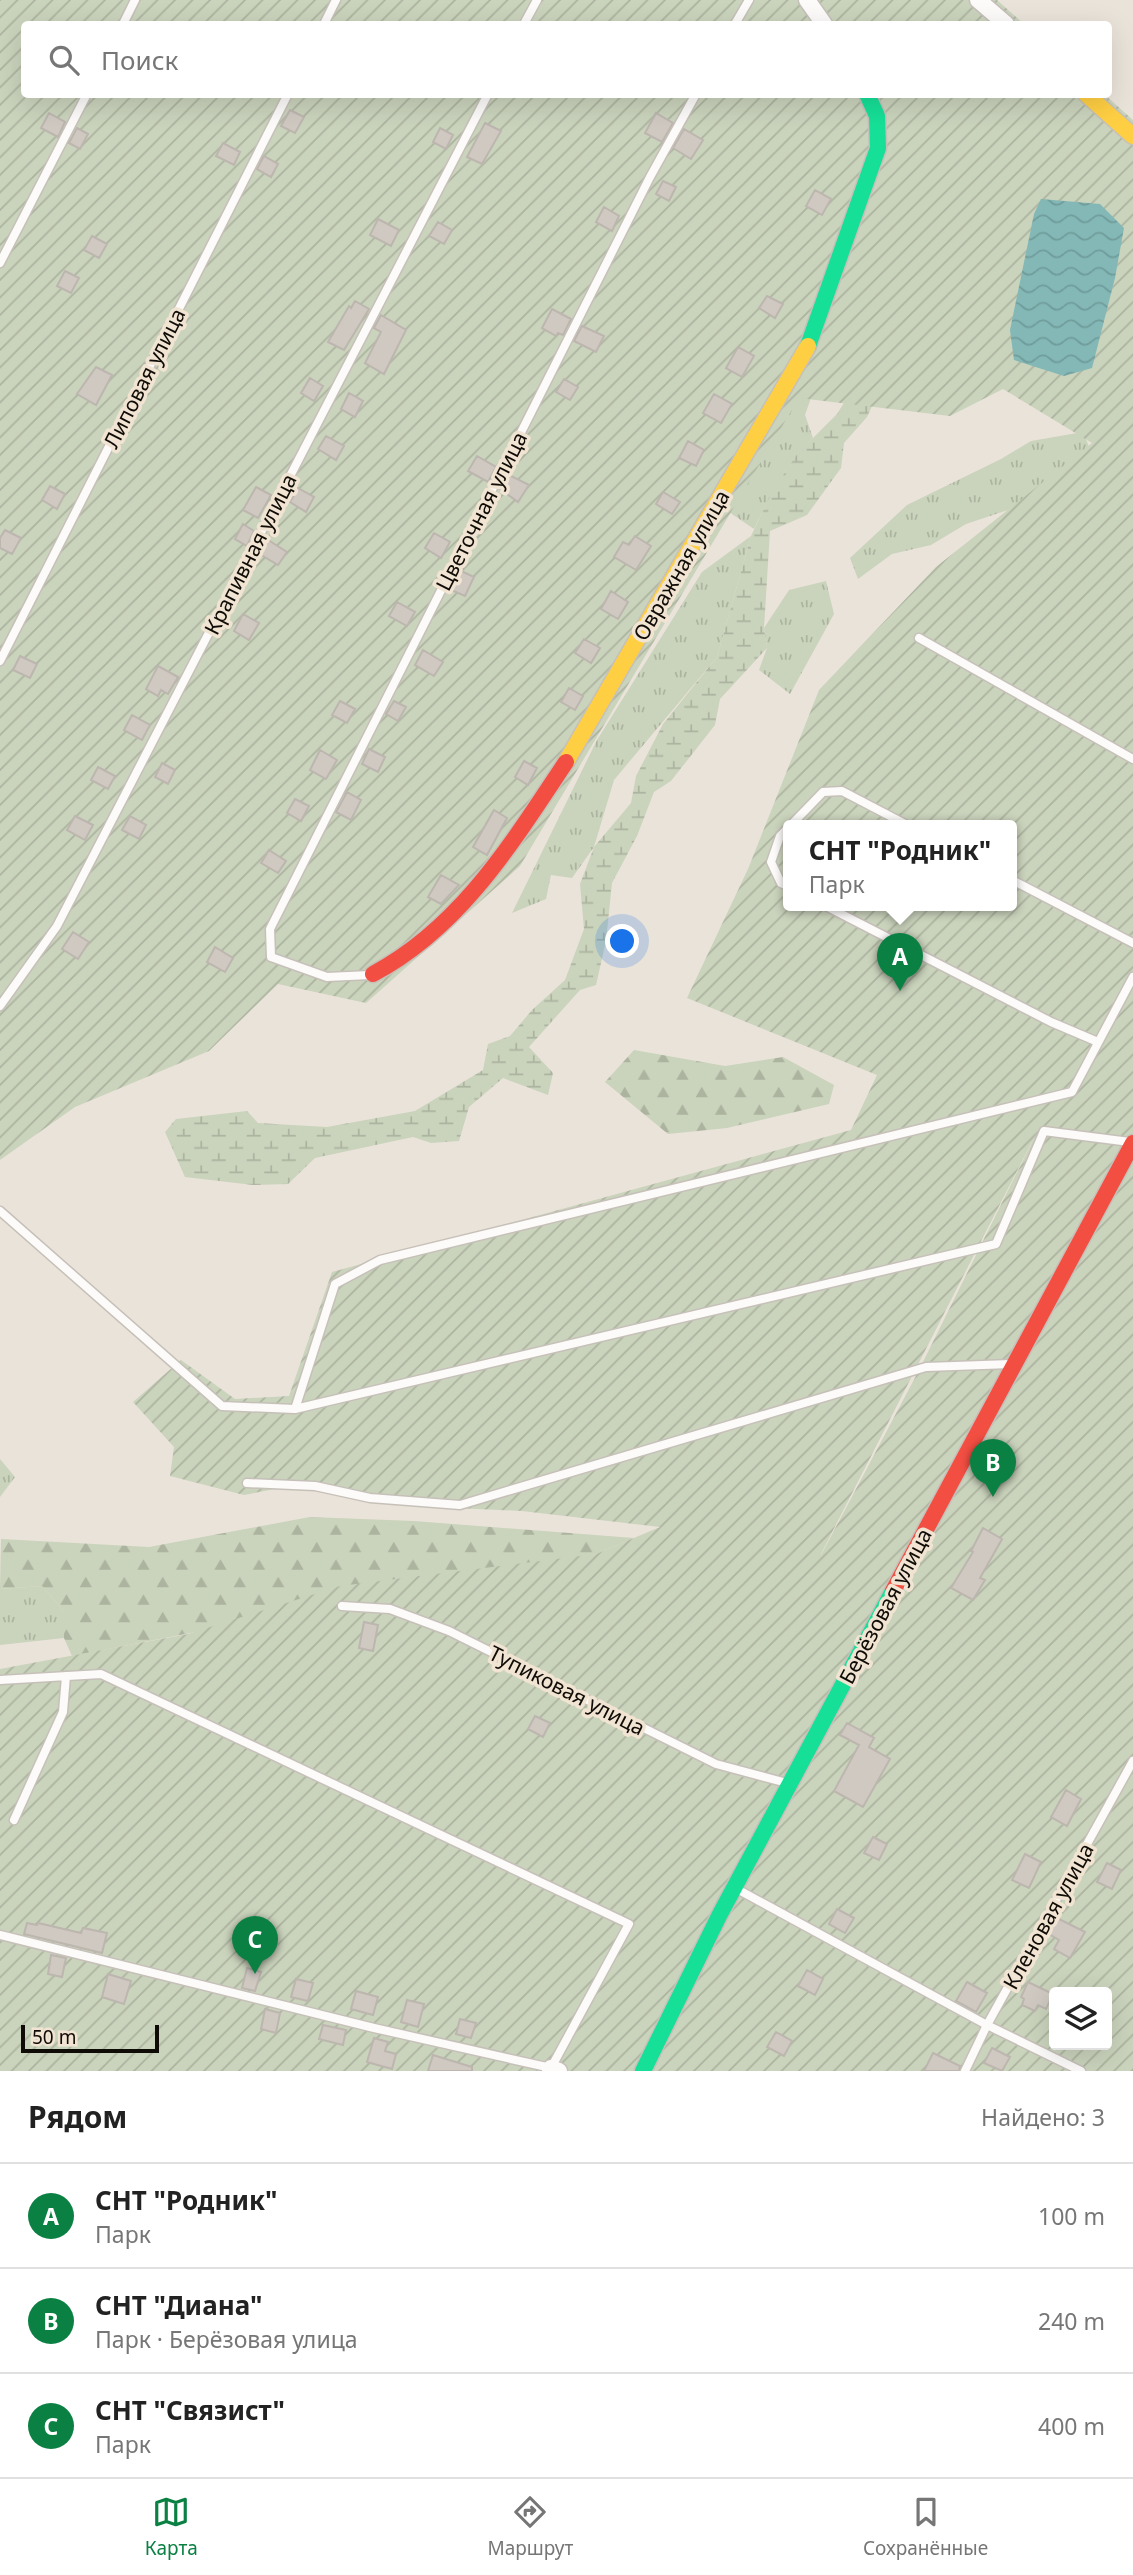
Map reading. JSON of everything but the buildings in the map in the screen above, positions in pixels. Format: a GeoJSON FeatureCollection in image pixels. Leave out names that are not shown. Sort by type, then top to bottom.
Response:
{"type":"FeatureCollection","features":[{"type":"Feature","properties":{"kind":"street"},"geometry":{"type":"LineString","coordinates":[[807,0],[822,21]]}},
{"type":"Feature","properties":{"kind":"street"},"geometry":{"type":"LineString","coordinates":[[978,0],[1002,21]]}},
{"type":"Feature","properties":{"kind":"street","name":"Овражная улица"},"geometry":{"type":"LineString","coordinates":[[373,974],[399,960],[430,937],[499,862],[578,743],[806,352],[878,148],[877,116],[869,98]]}},
{"type":"Feature","properties":{"kind":"street"},"geometry":{"type":"LineString","coordinates":[[1090,98],[1133,136]]}},
{"type":"Feature","properties":{"kind":"street","name":"Берёзовая улица"},"geometry":{"type":"LineString","coordinates":[[643,2071],[734,1888],[1133,1143]]}},
{"type":"Feature","properties":{"kind":"lane"},"geometry":{"type":"LineString","coordinates":[[124,21],[135,0]]}},
{"type":"Feature","properties":{"kind":"lane"},"geometry":{"type":"LineString","coordinates":[[326,21],[336,0]]}},
{"type":"Feature","properties":{"kind":"lane"},"geometry":{"type":"LineString","coordinates":[[526,21],[537,0]]}},
{"type":"Feature","properties":{"kind":"lane"},"geometry":{"type":"LineString","coordinates":[[737,21],[749,0]]}},
{"type":"Feature","properties":{"kind":"lane"},"geometry":{"type":"LineString","coordinates":[[0,262],[85,98]]}},
{"type":"Feature","properties":{"kind":"lane","name":"Липовая улица"},"geometry":{"type":"LineString","coordinates":[[0,661],[286,98]]}},
{"type":"Feature","properties":{"kind":"lane","name":"Крапивная улица"},"geometry":{"type":"LineString","coordinates":[[0,1006],[57,926],[486,98]]}},
{"type":"Feature","properties":{"kind":"lane","name":"Цветочная улица"},"geometry":{"type":"LineString","coordinates":[[373,974],[327,977],[271,957],[270,929],[644,189],[694,98]]}},
{"type":"Feature","properties":{"kind":"lane"},"geometry":{"type":"LineString","coordinates":[[919,638],[1133,759]]}},
{"type":"Feature","properties":{"kind":"lane"},"geometry":{"type":"LineString","coordinates":[[795,820],[823,792],[842,791],[897,820]]}},
{"type":"Feature","properties":{"kind":"lane"},"geometry":{"type":"LineString","coordinates":[[783,833],[771,862],[783,884]]}},
{"type":"Feature","properties":{"kind":"lane"},"geometry":{"type":"LineString","coordinates":[[1017,883],[1133,943]]}},
{"type":"Feature","properties":{"kind":"lane"},"geometry":{"type":"LineString","coordinates":[[836,911],[1051,1022],[1098,1042]]}},
{"type":"Feature","properties":{"kind":"lane"},"geometry":{"type":"LineString","coordinates":[[295,1409],[335,1284],[380,1260],[1072,1092],[1133,977]]}},
{"type":"Feature","properties":{"kind":"lane"},"geometry":{"type":"LineString","coordinates":[[0,1211],[222,1406],[295,1409],[996,1244],[1044,1131],[1133,1143]]}},
{"type":"Feature","properties":{"kind":"lane"},"geometry":{"type":"LineString","coordinates":[[247,1483],[315,1486],[370,1498],[460,1506],[926,1367],[1014,1364]]}},
{"type":"Feature","properties":{"kind":"lane","name":"Тупиковая улица"},"geometry":{"type":"LineString","coordinates":[[342,1606],[390,1609],[449,1631],[716,1764],[790,1783]]}},
{"type":"Feature","properties":{"kind":"lane"},"geometry":{"type":"LineString","coordinates":[[0,1680],[101,1674],[629,1924],[553,2070],[0,1936]]}},
{"type":"Feature","properties":{"kind":"lane"},"geometry":{"type":"LineString","coordinates":[[13,1820],[63,1712],[66,1676]]}},
{"type":"Feature","properties":{"kind":"lane","name":"Кленовая улица"},"geometry":{"type":"LineString","coordinates":[[965,2071],[987,2025],[1133,1761]]}},
{"type":"Feature","properties":{"kind":"lane"},"geometry":{"type":"LineString","coordinates":[[734,1888],[987,2025],[1080,2071]]}},
{"type":"Feature","properties":{"kind":"green space"},"geometry":{"type":"Polygon","coordinates":[[[0,0],[997,0],[1021,21],[21,21],[21,98],[1108,98],[1133,120],[1133,2071],[0,2071],[0,1669],[188,1634],[340,1586],[596,1554],[660,1527],[522,1511],[433,1507],[295,1485],[244,1495],[170,1476],[174,1447],[133,1402],[181,1360],[235,1399],[289,1396],[332,1272],[851,1130],[877,1075],[687,998],[748,869],[819,690],[936,567],[1092,443],[1003,389],[950,416],[799,398],[520,866],[366,1003],[278,984],[209,1051],[75,1107],[0,1160],[0,0]],[[1039,1128],[821,1555],[918,1372],[1039,1128]]]}},
{"type":"Feature","properties":{"kind":"green space"},"geometry":{"type":"Polygon","coordinates":[[[812,362],[812,395],[805,415],[813,438],[780,481],[754,529],[723,508],[812,362]]]}},
{"type":"Feature","properties":{"kind":"green space"},"geometry":{"type":"Polygon","coordinates":[[[861,376],[884,380],[867,417],[844,443],[841,468],[807,515],[770,531],[764,628],[767,648],[720,699],[715,725],[671,781],[654,792],[637,836],[612,883],[606,941],[596,985],[580,990],[529,1047],[553,1073],[548,1095],[503,1078],[469,1107],[459,1141],[431,1143],[413,1137],[315,1158],[288,1184],[253,1185],[185,1177],[165,1132],[176,1119],[247,1111],[258,1123],[327,1127],[415,1111],[483,1070],[488,1044],[510,1036],[532,1010],[565,980],[584,929],[580,884],[594,847],[631,803],[636,776],[663,724],[717,657],[751,536],[773,490],[798,453],[837,414],[861,376]]]}},
{"type":"Feature","properties":{"kind":"green space"},"geometry":{"type":"Polygon","coordinates":[[[1083,432],[1095,461],[1032,502],[966,524],[931,545],[892,554],[858,579],[850,558],[907,505],[1001,459],[1031,441],[1083,432]]]}},
{"type":"Feature","properties":{"kind":"green space"},"geometry":{"type":"Polygon","coordinates":[[[751,536],[717,657],[614,780],[594,847],[572,878],[551,875],[546,899],[512,913],[597,740],[702,572],[751,536]]]}},
{"type":"Feature","properties":{"kind":"green space"},"geometry":{"type":"Polygon","coordinates":[[[826,581],[834,614],[790,694],[759,670],[767,648],[764,628],[789,590],[826,581]]]}},
{"type":"Feature","properties":{"kind":"green space"},"geometry":{"type":"Polygon","coordinates":[[[634,1050],[725,1066],[783,1057],[834,1085],[829,1104],[727,1128],[668,1134],[605,1082],[634,1050]]]}},
{"type":"Feature","properties":{"kind":"green space"},"geometry":{"type":"Polygon","coordinates":[[[0,1459],[15,1477],[0,1497],[0,1459]]]}},
{"type":"Feature","properties":{"kind":"green space"},"geometry":{"type":"Polygon","coordinates":[[[310,1517],[414,1521],[634,1538],[596,1554],[72,1656],[64,1638],[64,1611],[42,1586],[0,1589],[1,1539],[149,1547],[310,1517]]]}},
{"type":"Feature","properties":{"kind":"green space"},"geometry":{"type":"Polygon","coordinates":[[[42,1586],[64,1611],[64,1638],[0,1645],[0,1589],[42,1586]]]}},
{"type":"Feature","properties":{"kind":"water"},"geometry":{"type":"Polygon","coordinates":[[[1041,199],[1100,204],[1124,228],[1115,278],[1092,368],[1064,376],[1014,360],[1010,330],[1034,214],[1041,199]]]}},
{"type":"Feature","properties":{"kind":"traffic: fast"},"geometry":{"type":"LineString","coordinates":[[808,346],[878,148],[877,116],[869,98]]}},
{"type":"Feature","properties":{"kind":"traffic: fast"},"geometry":{"type":"LineString","coordinates":[[643,2071],[719,1916],[893,1591]]}},
{"type":"Feature","properties":{"kind":"traffic: slow"},"geometry":{"type":"LineString","coordinates":[[1090,98],[1133,136]]}},
{"type":"Feature","properties":{"kind":"traffic: slow"},"geometry":{"type":"LineString","coordinates":[[566,762],[808,346]]}},
{"type":"Feature","properties":{"kind":"traffic: jam"},"geometry":{"type":"LineString","coordinates":[[373,974],[404,955],[458,908],[504,852],[566,762]]}},
{"type":"Feature","properties":{"kind":"traffic: jam"},"geometry":{"type":"LineString","coordinates":[[893,1591],[1133,1143]]}},
{"type":"Feature","properties":{"kind":"place","name":"СНТ \"Родник\""},"geometry":{"type":"Point","coordinates":[900,991]}},
{"type":"Feature","properties":{"kind":"place","name":"СНТ \"Диана\""},"geometry":{"type":"Point","coordinates":[993,1497]}},
{"type":"Feature","properties":{"kind":"place","name":"СНТ \"Связист\""},"geometry":{"type":"Point","coordinates":[255,1974]}}]}
